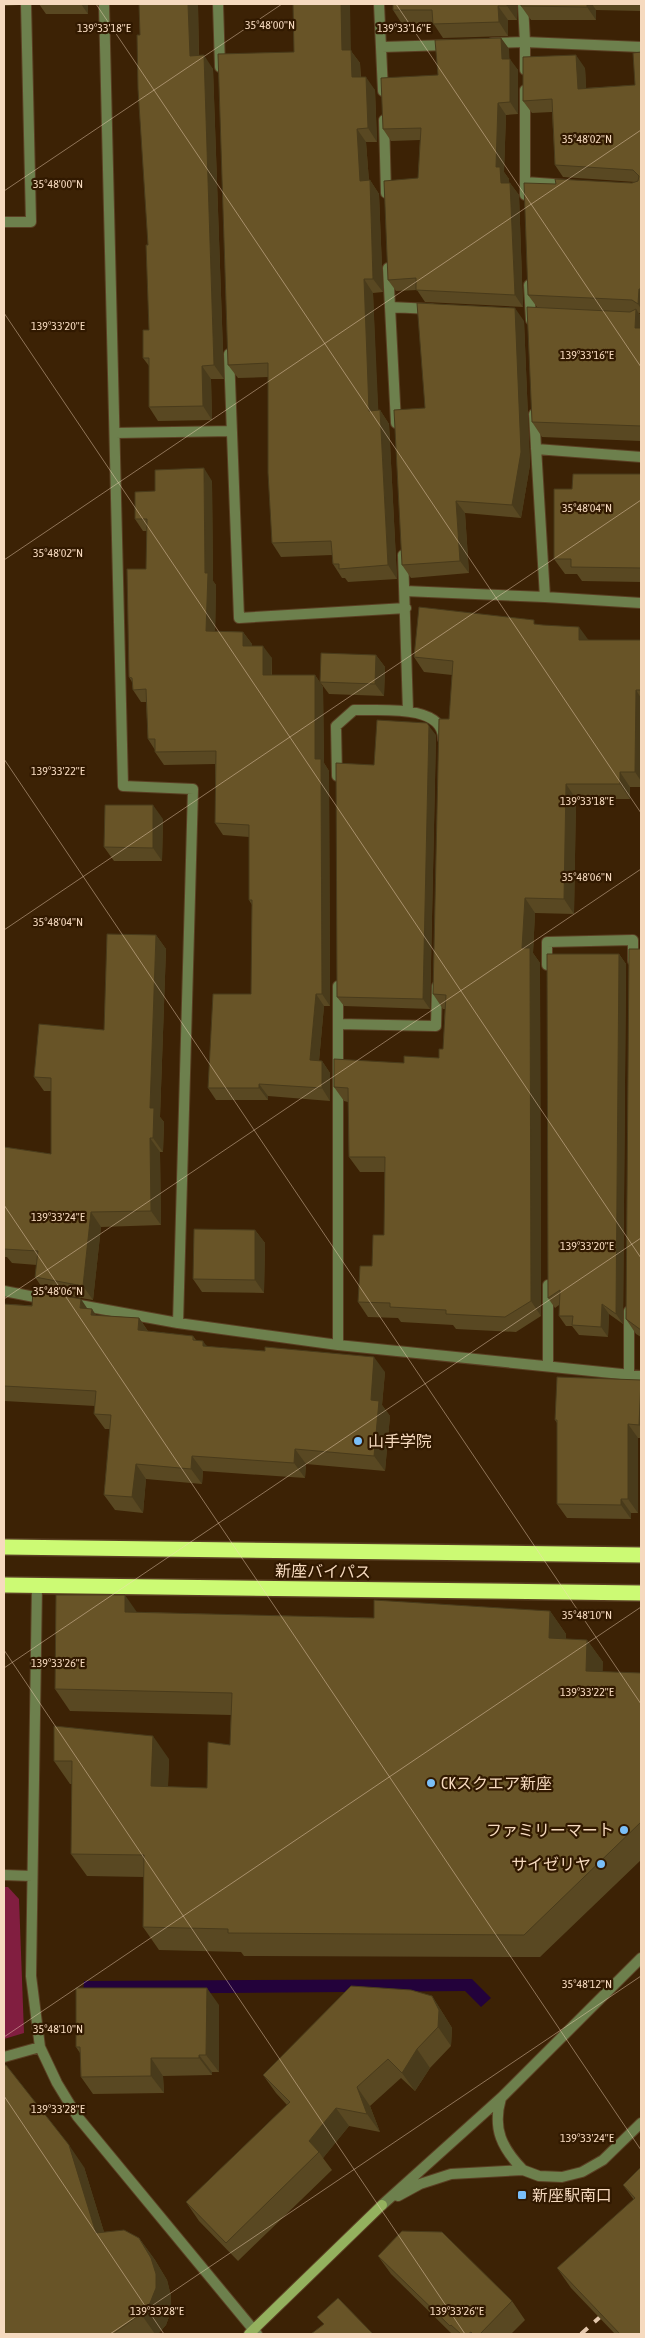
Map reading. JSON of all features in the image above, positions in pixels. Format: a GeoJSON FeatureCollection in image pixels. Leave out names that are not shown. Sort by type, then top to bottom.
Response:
{"type":"FeatureCollection","features":[{"type":"Feature","properties":{"kind":"highway","name":"新座バイパス"},"geometry":{"type":"LineString","coordinates":[[4,1548],[641,1555]]}},
{"type":"Feature","properties":{"kind":"highway","name":"新座バイパス"},"geometry":{"type":"LineString","coordinates":[[4,1585],[641,1593]]}},
{"type":"Feature","properties":{"kind":"street"},"geometry":{"type":"LineString","coordinates":[[4,222],[31,222],[26,4]]}},
{"type":"Feature","properties":{"kind":"street"},"geometry":{"type":"LineString","coordinates":[[104,4],[123,786],[193,789],[178,1323]]}},
{"type":"Feature","properties":{"kind":"street"},"geometry":{"type":"LineString","coordinates":[[218,4],[220,73]]}},
{"type":"Feature","properties":{"kind":"street"},"geometry":{"type":"LineString","coordinates":[[379,4],[387,207]]}},
{"type":"Feature","properties":{"kind":"street"},"geometry":{"type":"LineString","coordinates":[[523,4],[526,210]]}},
{"type":"Feature","properties":{"kind":"street"},"geometry":{"type":"LineString","coordinates":[[478,44],[525,42],[641,48]]}},
{"type":"Feature","properties":{"kind":"street"},"geometry":{"type":"LineString","coordinates":[[382,48],[458,45]]}},
{"type":"Feature","properties":{"kind":"street"},"geometry":{"type":"LineString","coordinates":[[525,182],[583,186]]}},
{"type":"Feature","properties":{"kind":"street"},"geometry":{"type":"LineString","coordinates":[[388,257],[397,434]]}},
{"type":"Feature","properties":{"kind":"street"},"geometry":{"type":"LineString","coordinates":[[529,276],[531,332]]}},
{"type":"Feature","properties":{"kind":"street"},"geometry":{"type":"LineString","coordinates":[[390,307],[446,310]]}},
{"type":"Feature","properties":{"kind":"street"},"geometry":{"type":"LineString","coordinates":[[229,342],[239,618],[406,608]]}},
{"type":"Feature","properties":{"kind":"street"},"geometry":{"type":"LineString","coordinates":[[534,400],[545,597]]}},
{"type":"Feature","properties":{"kind":"street"},"geometry":{"type":"LineString","coordinates":[[115,433],[232,431]]}},
{"type":"Feature","properties":{"kind":"street"},"geometry":{"type":"LineString","coordinates":[[536,449],[641,457]]}},
{"type":"Feature","properties":{"kind":"street"},"geometry":{"type":"LineString","coordinates":[[403,542],[406,591],[408,711]]}},
{"type":"Feature","properties":{"kind":"street"},"geometry":{"type":"LineString","coordinates":[[406,591],[641,603]]}},
{"type":"Feature","properties":{"kind":"street"},"geometry":{"type":"LineString","coordinates":[[337,786],[336,726],[354,710],[408,711],[431,717],[443,733],[442,752]]}},
{"type":"Feature","properties":{"kind":"street"},"geometry":{"type":"LineString","coordinates":[[547,972],[547,942],[633,940],[632,969]]}},
{"type":"Feature","properties":{"kind":"street"},"geometry":{"type":"LineString","coordinates":[[338,975],[338,1344]]}},
{"type":"Feature","properties":{"kind":"street"},"geometry":{"type":"LineString","coordinates":[[338,1024],[436,1026],[437,977]]}},
{"type":"Feature","properties":{"kind":"street"},"geometry":{"type":"LineString","coordinates":[[548,1277],[548,1365]]}},
{"type":"Feature","properties":{"kind":"street"},"geometry":{"type":"LineString","coordinates":[[4,1291],[178,1323],[338,1344],[641,1376]]}},
{"type":"Feature","properties":{"kind":"street"},"geometry":{"type":"LineString","coordinates":[[629,1375],[630,1296]]}},
{"type":"Feature","properties":{"kind":"street"},"geometry":{"type":"LineString","coordinates":[[37,1585],[31,1976],[40,2047],[57,2083],[77,2116],[254,2333],[382,2205],[502,2097],[641,1958]]}},
{"type":"Feature","properties":{"kind":"street"},"geometry":{"type":"LineString","coordinates":[[4,1875],[32,1876]]}},
{"type":"Feature","properties":{"kind":"street"},"geometry":{"type":"LineString","coordinates":[[4,2057],[40,2047]]}},
{"type":"Feature","properties":{"kind":"street"},"geometry":{"type":"LineString","coordinates":[[502,2097],[497,2114],[499,2135],[509,2156],[523,2170]]}},
{"type":"Feature","properties":{"kind":"street"},"geometry":{"type":"LineString","coordinates":[[382,2205],[420,2184],[451,2174],[523,2170],[540,2176],[562,2177],[582,2172],[603,2160],[641,2124]]}},
{"type":"Feature","properties":{"kind":"shaded area"},"geometry":{"type":"Polygon","coordinates":[[[4,1887],[8,1887],[19,1899],[24,2033],[4,2039],[4,1887]]]}},
{"type":"Feature","properties":{"kind":"shaded area"},"geometry":{"type":"Polygon","coordinates":[[[472,1979],[491,1998],[481,2007],[465,1991],[83,1994],[84,1981],[472,1979]]]}},
{"type":"Feature","properties":{"kind":"building"},"geometry":{"type":"Polygon","coordinates":[[[139,4],[188,4],[190,56],[204,55],[214,365],[202,366],[203,406],[149,407],[149,358],[143,358],[143,330],[149,330],[146,245],[148,245],[138,89],[137,35],[140,35],[139,4]]]}},
{"type":"Feature","properties":{"kind":"building"},"geometry":{"type":"Polygon","coordinates":[[[293,4],[341,4],[342,50],[351,50],[352,77],[366,77],[368,128],[357,129],[360,181],[370,180],[373,279],[364,279],[369,411],[380,410],[388,565],[339,569],[339,564],[333,564],[331,541],[272,543],[268,473],[268,363],[228,365],[218,54],[294,52],[293,4]]]}},
{"type":"Feature","properties":{"kind":"building"},"geometry":{"type":"Polygon","coordinates":[[[393,4],[507,4],[507,6],[498,6],[499,22],[433,24],[432,10],[393,10],[393,4]]]}},
{"type":"Feature","properties":{"kind":"building"},"geometry":{"type":"Polygon","coordinates":[[[521,4],[587,4],[587,7],[521,6],[521,4]]]}},
{"type":"Feature","properties":{"kind":"building"},"geometry":{"type":"Polygon","coordinates":[[[501,38],[502,59],[510,59],[510,102],[498,103],[496,167],[500,167],[501,183],[510,183],[515,295],[416,290],[416,278],[388,280],[384,181],[418,178],[421,128],[383,129],[381,78],[438,75],[435,40],[501,38]]]}},
{"type":"Feature","properties":{"kind":"building"},"geometry":{"type":"Polygon","coordinates":[[[641,52],[641,289],[639,289],[638,304],[632,300],[528,295],[524,183],[556,184],[555,179],[632,183],[638,181],[639,176],[633,170],[555,165],[552,99],[523,101],[523,57],[576,55],[578,89],[635,85],[633,53],[641,52]]]}},
{"type":"Feature","properties":{"kind":"building"},"geometry":{"type":"Polygon","coordinates":[[[417,303],[515,308],[521,452],[512,505],[456,501],[460,561],[402,565],[394,410],[425,408],[417,303]]]}},
{"type":"Feature","properties":{"kind":"building"},"geometry":{"type":"Polygon","coordinates":[[[527,307],[630,312],[636,309],[635,328],[641,328],[641,426],[532,422],[527,307]]]}},
{"type":"Feature","properties":{"kind":"building"},"geometry":{"type":"Polygon","coordinates":[[[204,468],[205,573],[208,573],[206,631],[243,632],[243,646],[263,646],[263,675],[315,675],[315,759],[321,759],[322,994],[316,994],[310,1060],[322,1061],[322,1088],[259,1084],[259,1088],[208,1088],[213,994],[251,994],[252,900],[249,900],[249,825],[215,823],[216,751],[155,752],[155,739],[148,739],[146,689],[133,690],[132,678],[129,677],[127,569],[146,569],[147,519],[135,519],[135,492],[155,491],[155,470],[204,468]]]}},
{"type":"Feature","properties":{"kind":"building"},"geometry":{"type":"Polygon","coordinates":[[[573,474],[641,474],[641,568],[571,567],[571,559],[554,559],[554,489],[572,489],[573,474]]]}},
{"type":"Feature","properties":{"kind":"building"},"geometry":{"type":"Polygon","coordinates":[[[419,607],[534,620],[534,624],[579,627],[579,640],[641,640],[641,690],[636,690],[635,772],[620,772],[620,784],[566,784],[564,899],[525,898],[522,948],[530,948],[531,1301],[505,1317],[446,1314],[446,1310],[390,1307],[390,1303],[358,1302],[360,1266],[372,1266],[373,1235],[384,1235],[385,1157],[349,1157],[348,1088],[334,1087],[334,1059],[404,1063],[404,1056],[439,1058],[439,1049],[443,1049],[446,995],[433,994],[439,719],[449,719],[453,661],[414,657],[419,607]]]}},
{"type":"Feature","properties":{"kind":"building"},"geometry":{"type":"Polygon","coordinates":[[[321,653],[376,655],[375,684],[320,682],[321,653]]]}},
{"type":"Feature","properties":{"kind":"building"},"geometry":{"type":"Polygon","coordinates":[[[377,720],[427,723],[429,726],[423,999],[337,997],[336,763],[374,765],[377,720]]]}},
{"type":"Feature","properties":{"kind":"building"},"geometry":{"type":"Polygon","coordinates":[[[105,805],[153,805],[153,848],[104,847],[105,805]]]}},
{"type":"Feature","properties":{"kind":"building"},"geometry":{"type":"Polygon","coordinates":[[[107,934],[156,935],[150,1108],[154,1108],[153,1138],[150,1138],[151,1211],[91,1212],[83,1286],[35,1277],[38,1251],[4,1249],[4,1147],[51,1154],[51,1078],[34,1077],[39,1024],[104,1030],[107,934]]]}},
{"type":"Feature","properties":{"kind":"building"},"geometry":{"type":"Polygon","coordinates":[[[629,949],[641,949],[641,1330],[626,1319],[629,949]]]}},
{"type":"Feature","properties":{"kind":"building"},"geometry":{"type":"Polygon","coordinates":[[[547,954],[619,954],[616,1314],[602,1304],[601,1327],[572,1325],[573,1316],[559,1316],[560,1290],[548,1298],[547,954]]]}},
{"type":"Feature","properties":{"kind":"building"},"geometry":{"type":"Polygon","coordinates":[[[194,1229],[255,1230],[255,1280],[193,1279],[194,1229]]]}},
{"type":"Feature","properties":{"kind":"building"},"geometry":{"type":"Polygon","coordinates":[[[33,1290],[81,1299],[80,1308],[92,1309],[91,1315],[139,1318],[138,1330],[193,1336],[193,1340],[203,1341],[203,1346],[265,1351],[265,1347],[374,1357],[371,1400],[379,1401],[374,1456],[295,1449],[294,1463],[192,1456],[191,1469],[136,1464],[132,1497],[104,1495],[111,1415],[94,1414],[96,1391],[4,1386],[4,1304],[32,1306],[33,1290]]]}},
{"type":"Feature","properties":{"kind":"building"},"geometry":{"type":"Polygon","coordinates":[[[557,1377],[641,1380],[639,1425],[628,1424],[628,1499],[621,1499],[621,1505],[557,1504],[557,1420],[555,1420],[557,1377]]]}},
{"type":"Feature","properties":{"kind":"building","name":"CKスクエア新座"},"geometry":{"type":"Polygon","coordinates":[[[56,1595],[125,1595],[125,1612],[374,1618],[374,1600],[550,1611],[549,1638],[587,1640],[586,1671],[641,1673],[641,1822],[524,1935],[228,1933],[228,1929],[143,1927],[144,1855],[71,1854],[72,1761],[54,1761],[54,1726],[153,1736],[151,1786],[207,1788],[208,1742],[230,1745],[232,1693],[55,1689],[56,1595]]]}},
{"type":"Feature","properties":{"kind":"building"},"geometry":{"type":"Polygon","coordinates":[[[351,1986],[411,1990],[432,1996],[439,2010],[438,2027],[417,2049],[402,2073],[388,2059],[357,2087],[367,2114],[336,2108],[309,2141],[319,2152],[226,2243],[186,2202],[290,2102],[263,2075],[351,1986]]]}},
{"type":"Feature","properties":{"kind":"building"},"geometry":{"type":"Polygon","coordinates":[[[76,1988],[207,1988],[206,2055],[199,2055],[199,2058],[151,2058],[151,2076],[81,2077],[80,2047],[76,2047],[76,1988]]]}},
{"type":"Feature","properties":{"kind":"building"},"geometry":{"type":"Polygon","coordinates":[[[4,2065],[6,2065],[69,2145],[96,2233],[124,2230],[139,2238],[151,2258],[156,2274],[156,2288],[150,2303],[141,2314],[113,2334],[4,2334],[4,2065]]]}},
{"type":"Feature","properties":{"kind":"building"},"geometry":{"type":"Polygon","coordinates":[[[641,2167],[641,2334],[620,2334],[557,2268],[635,2198],[623,2185],[641,2167]]]}},
{"type":"Feature","properties":{"kind":"building"},"geometry":{"type":"Polygon","coordinates":[[[402,2231],[442,2232],[512,2301],[480,2334],[473,2334],[471,2332],[461,2334],[450,2326],[378,2256],[402,2231]]]}},
{"type":"Feature","properties":{"kind":"building"},"geometry":{"type":"Polygon","coordinates":[[[338,2298],[373,2334],[311,2334],[324,2324],[317,2317],[338,2298]]]}},
{"type":"Feature","properties":{"kind":"railway"},"geometry":{"type":"LineString","coordinates":[[581,2334],[609,2309]]}},
{"type":"Feature","properties":{"kind":"place","name":"山手学院"},"geometry":{"type":"Point","coordinates":[358,1441]}},
{"type":"Feature","properties":{"kind":"place","name":"CKスクエア新座"},"geometry":{"type":"Point","coordinates":[431,1783]}},
{"type":"Feature","properties":{"kind":"place","name":"ファミリーマート"},"geometry":{"type":"Point","coordinates":[624,1830]}},
{"type":"Feature","properties":{"kind":"place","name":"サイゼリヤ"},"geometry":{"type":"Point","coordinates":[601,1864]}},
{"type":"Feature","properties":{"kind":"place","name":"新座駅南口"},"geometry":{"type":"Point","coordinates":[522,2195]}}]}
